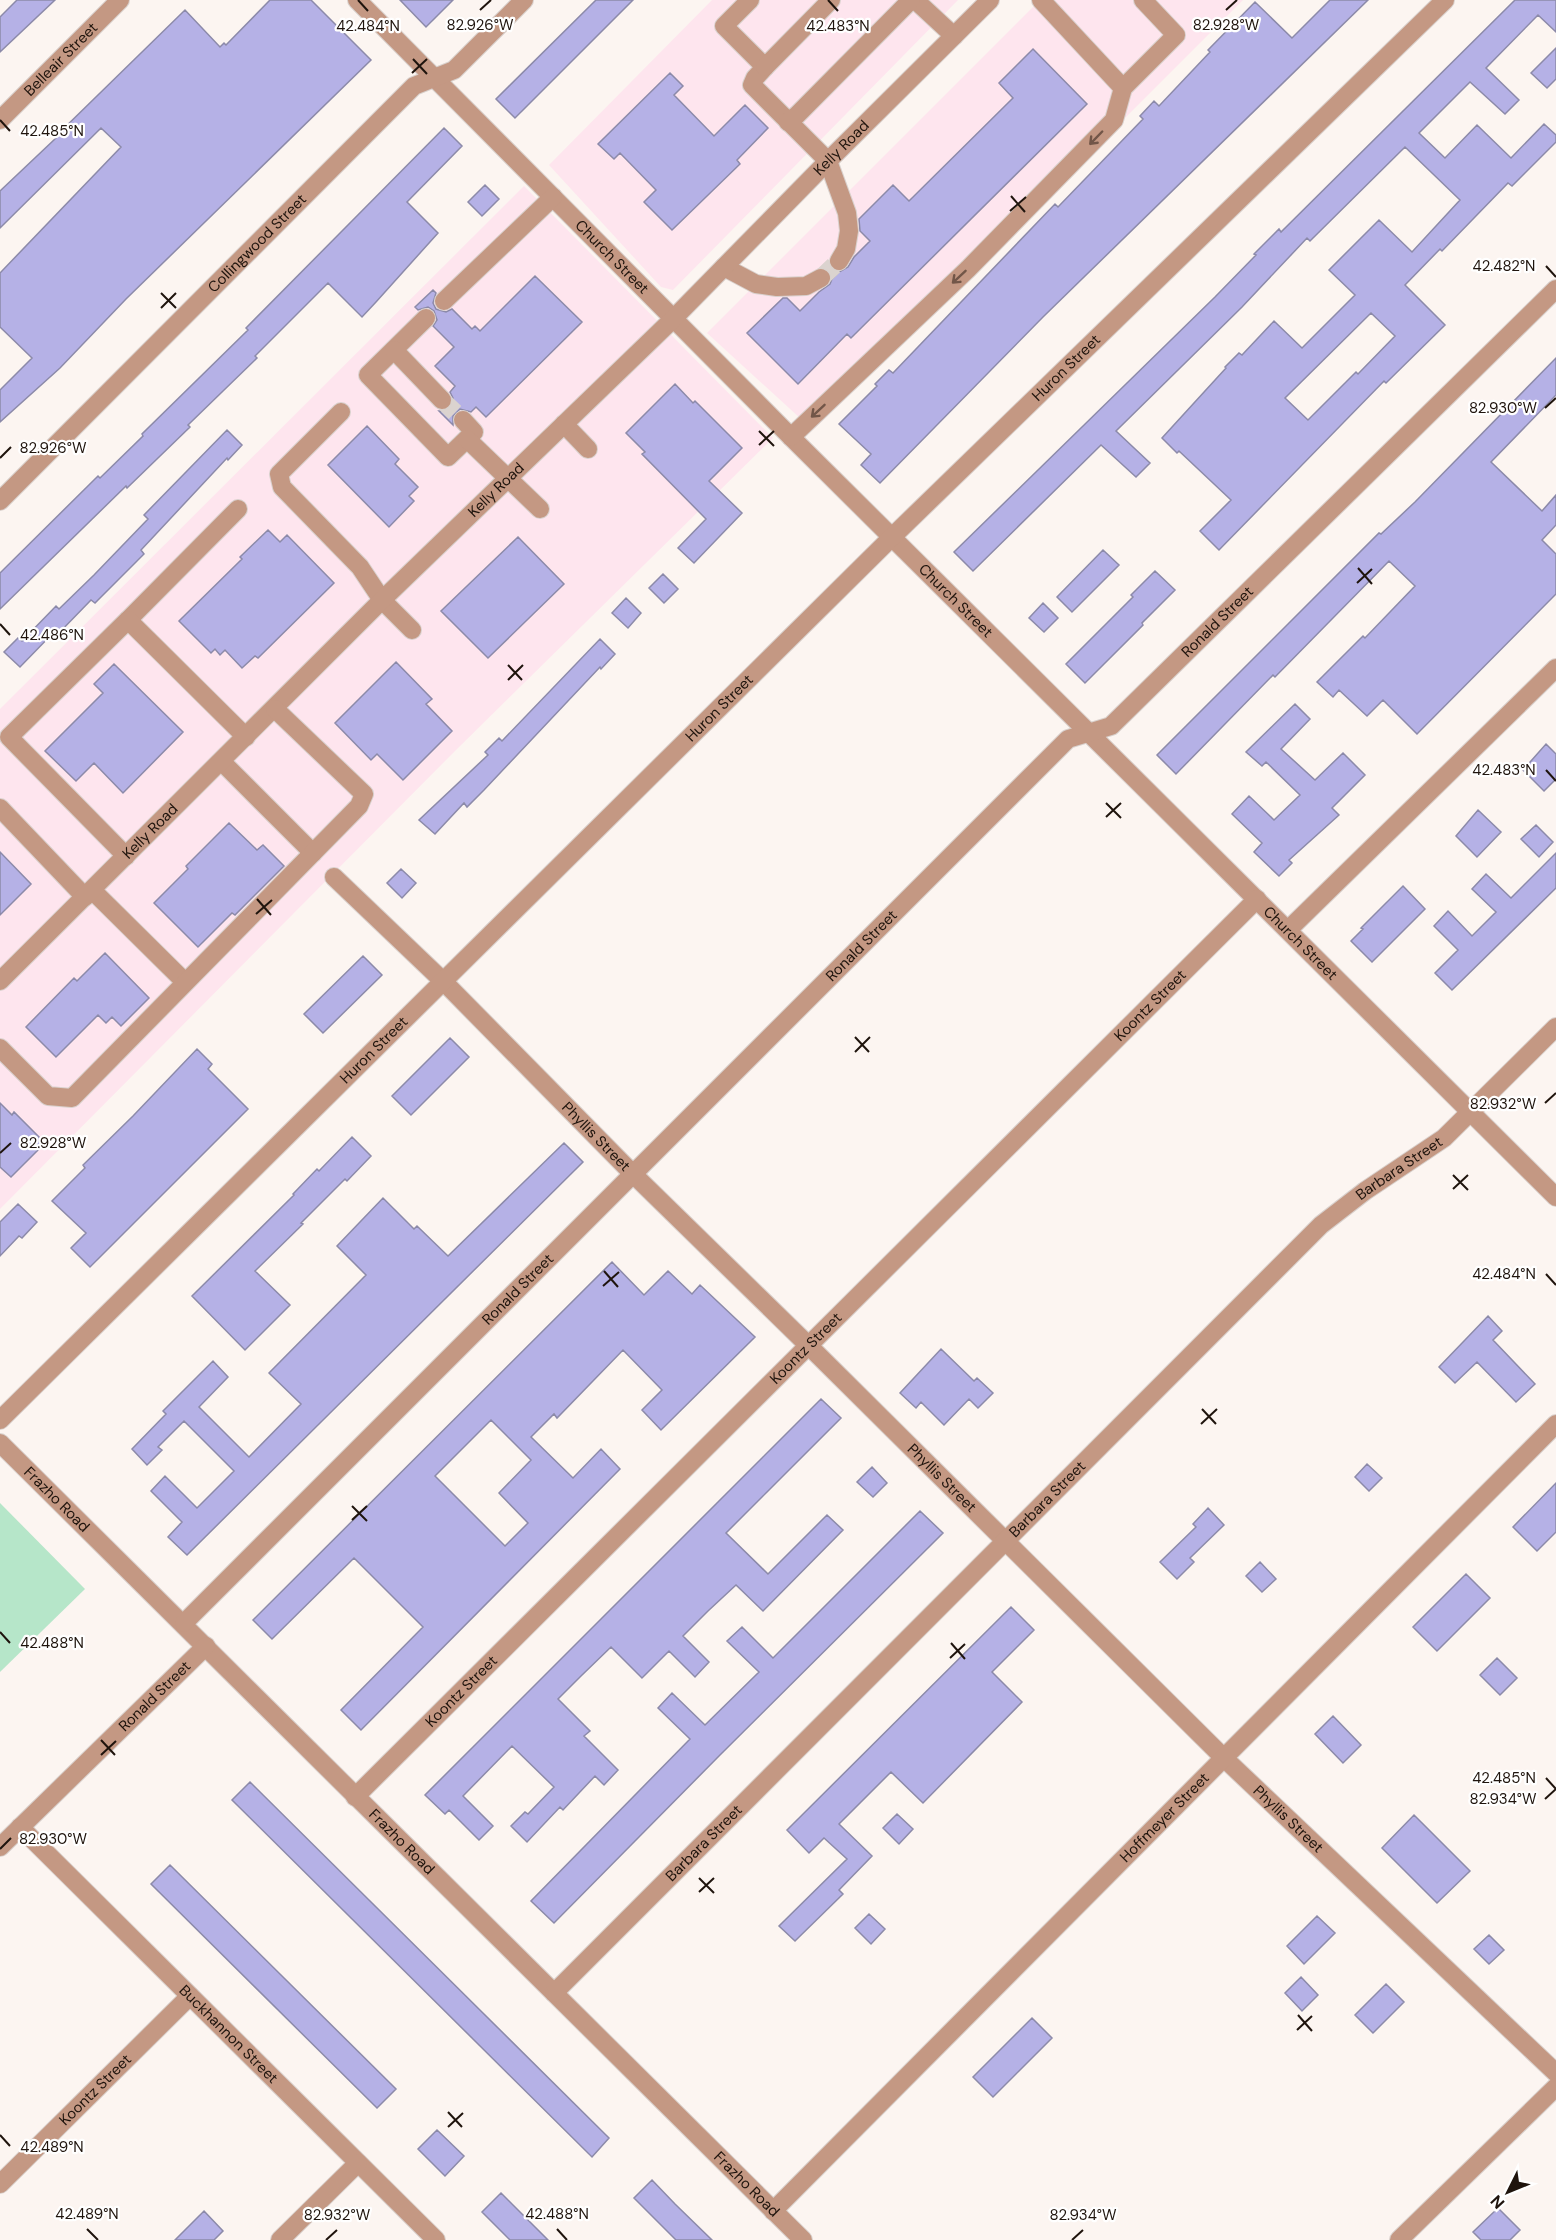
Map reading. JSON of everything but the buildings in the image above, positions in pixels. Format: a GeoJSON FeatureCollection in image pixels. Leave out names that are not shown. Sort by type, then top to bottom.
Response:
{"type":"FeatureCollection","features":[{"type":"Feature","properties":{"kind":"street","name":"Belleair Street"},"geometry":{"type":"LineString","coordinates":[[0,120],[120,0]]}},
{"type":"Feature","properties":{"kind":"street","name":"Church Street"},"geometry":{"type":"LineString","coordinates":[[357,0],[791,437],[1556,1197]]}},
{"type":"Feature","properties":{"kind":"street","name":"Collingwood Street"},"geometry":{"type":"LineString","coordinates":[[0,501],[414,86],[454,70],[524,0]]}},
{"type":"Feature","properties":{"kind":"street"},"geometry":{"type":"LineString","coordinates":[[750,0],[724,26],[765,67]]}},
{"type":"Feature","properties":{"kind":"street"},"geometry":{"type":"LineString","coordinates":[[831,0],[765,67],[752,85],[828,161],[847,213],[849,231],[846,249],[839,261]]}},
{"type":"Feature","properties":{"kind":"street"},"geometry":{"type":"LineString","coordinates":[[788,122],[913,0],[954,36]]}},
{"type":"Feature","properties":{"kind":"street","name":"Kelly Road"},"geometry":{"type":"LineString","coordinates":[[1,977],[222,762],[382,600],[674,319],[990,0]]}},
{"type":"Feature","properties":{"kind":"street"},"geometry":{"type":"LineString","coordinates":[[791,437],[969,269],[1113,120],[1123,88],[1176,35],[1143,0]]}},
{"type":"Feature","properties":{"kind":"street","name":"Huron Street"},"geometry":{"type":"LineString","coordinates":[[0,1420],[892,537],[1444,0]]}},
{"type":"Feature","properties":{"kind":"street"},"geometry":{"type":"LineString","coordinates":[[1047,2],[1123,88]]}},
{"type":"Feature","properties":{"kind":"street"},"geometry":{"type":"LineString","coordinates":[[444,301],[553,197]]}},
{"type":"Feature","properties":{"kind":"street"},"geometry":{"type":"LineString","coordinates":[[724,267],[756,284],[806,286],[821,278]]}},
{"type":"Feature","properties":{"kind":"street","name":"Ronald Street"},"geometry":{"type":"LineString","coordinates":[[184,1623],[1068,739],[1112,726],[1556,289]]}},
{"type":"Feature","properties":{"kind":"street"},"geometry":{"type":"LineString","coordinates":[[426,318],[368,375],[448,457],[474,432],[462,420]]}},
{"type":"Feature","properties":{"kind":"street"},"geometry":{"type":"LineString","coordinates":[[394,350],[442,399]]}},
{"type":"Feature","properties":{"kind":"street"},"geometry":{"type":"LineString","coordinates":[[341,412],[279,474],[282,487],[360,567],[382,600],[412,630]]}},
{"type":"Feature","properties":{"kind":"street"},"geometry":{"type":"LineString","coordinates":[[564,424],[588,449]]}},
{"type":"Feature","properties":{"kind":"street"},"geometry":{"type":"LineString","coordinates":[[467,439],[540,509]]}},
{"type":"Feature","properties":{"kind":"street"},"geometry":{"type":"LineString","coordinates":[[126,856],[5,742],[238,509]]}},
{"type":"Feature","properties":{"kind":"street"},"geometry":{"type":"LineString","coordinates":[[128,620],[246,738]]}},
{"type":"Feature","properties":{"kind":"street"},"geometry":{"type":"LineString","coordinates":[[1288,930],[1556,668]]}},
{"type":"Feature","properties":{"kind":"street"},"geometry":{"type":"LineString","coordinates":[[0,1048],[48,1096],[72,1098],[359,806],[364,794],[275,709]]}},
{"type":"Feature","properties":{"kind":"street"},"geometry":{"type":"LineString","coordinates":[[222,762],[313,854]]}},
{"type":"Feature","properties":{"kind":"street"},"geometry":{"type":"LineString","coordinates":[[0,808],[185,982]]}},
{"type":"Feature","properties":{"kind":"street","name":"Phyllis Street"},"geometry":{"type":"LineString","coordinates":[[334,877],[444,982],[633,1174],[1225,1759],[1556,2073]]}},
{"type":"Feature","properties":{"kind":"street","name":"Koontz Street"},"geometry":{"type":"LineString","coordinates":[[355,1797],[1257,899]]}},
{"type":"Feature","properties":{"kind":"street","name":"Barbara Street"},"geometry":{"type":"LineString","coordinates":[[554,1993],[1321,1225],[1365,1191],[1444,1138],[1556,1027]]}},
{"type":"Feature","properties":{"kind":"street","name":"Hoffmeyer Street"},"geometry":{"type":"LineString","coordinates":[[773,2211],[1556,1424]]}},
{"type":"Feature","properties":{"kind":"street","name":"Frazho Road"},"geometry":{"type":"LineString","coordinates":[[0,1443],[184,1623],[355,1797],[803,2240]]}},
{"type":"Feature","properties":{"kind":"street","name":"Ronald Street"},"geometry":{"type":"LineString","coordinates":[[0,1847],[206,1646]]}},
{"type":"Feature","properties":{"kind":"street","name":"Buckhannon Street"},"geometry":{"type":"LineString","coordinates":[[20,1827],[436,2240]]}},
{"type":"Feature","properties":{"kind":"street","name":"Koontz Street"},"geometry":{"type":"LineString","coordinates":[[0,2184],[190,1996]]}},
{"type":"Feature","properties":{"kind":"street"},"geometry":{"type":"LineString","coordinates":[[1399,2240],[1556,2087]]}},
{"type":"Feature","properties":{"kind":"street"},"geometry":{"type":"LineString","coordinates":[[280,2240],[358,2163]]}},
{"type":"Feature","properties":{"kind":"shaded area"},"geometry":{"type":"Polygon","coordinates":[[[712,0],[958,0],[673,290],[661,287],[549,165],[712,0]]]}},
{"type":"Feature","properties":{"kind":"shaded area"},"geometry":{"type":"Polygon","coordinates":[[[1040,0],[1243,0],[813,430],[707,333],[1040,0]]]}},
{"type":"Feature","properties":{"kind":"shaded area"},"geometry":{"type":"Polygon","coordinates":[[[524,186],[773,438],[455,751],[0,1209],[0,709],[524,186]]]}},
{"type":"Feature","properties":{"kind":"green space"},"geometry":{"type":"Polygon","coordinates":[[[0,1503],[85,1589],[0,1672],[0,1503]]]}},
{"type":"Feature","properties":{"kind":"tunnel"},"geometry":{"type":"LineString","coordinates":[[821,278],[839,261]]}},
{"type":"Feature","properties":{"kind":"tunnel"},"geometry":{"type":"LineString","coordinates":[[442,400],[463,420]]}}]}
